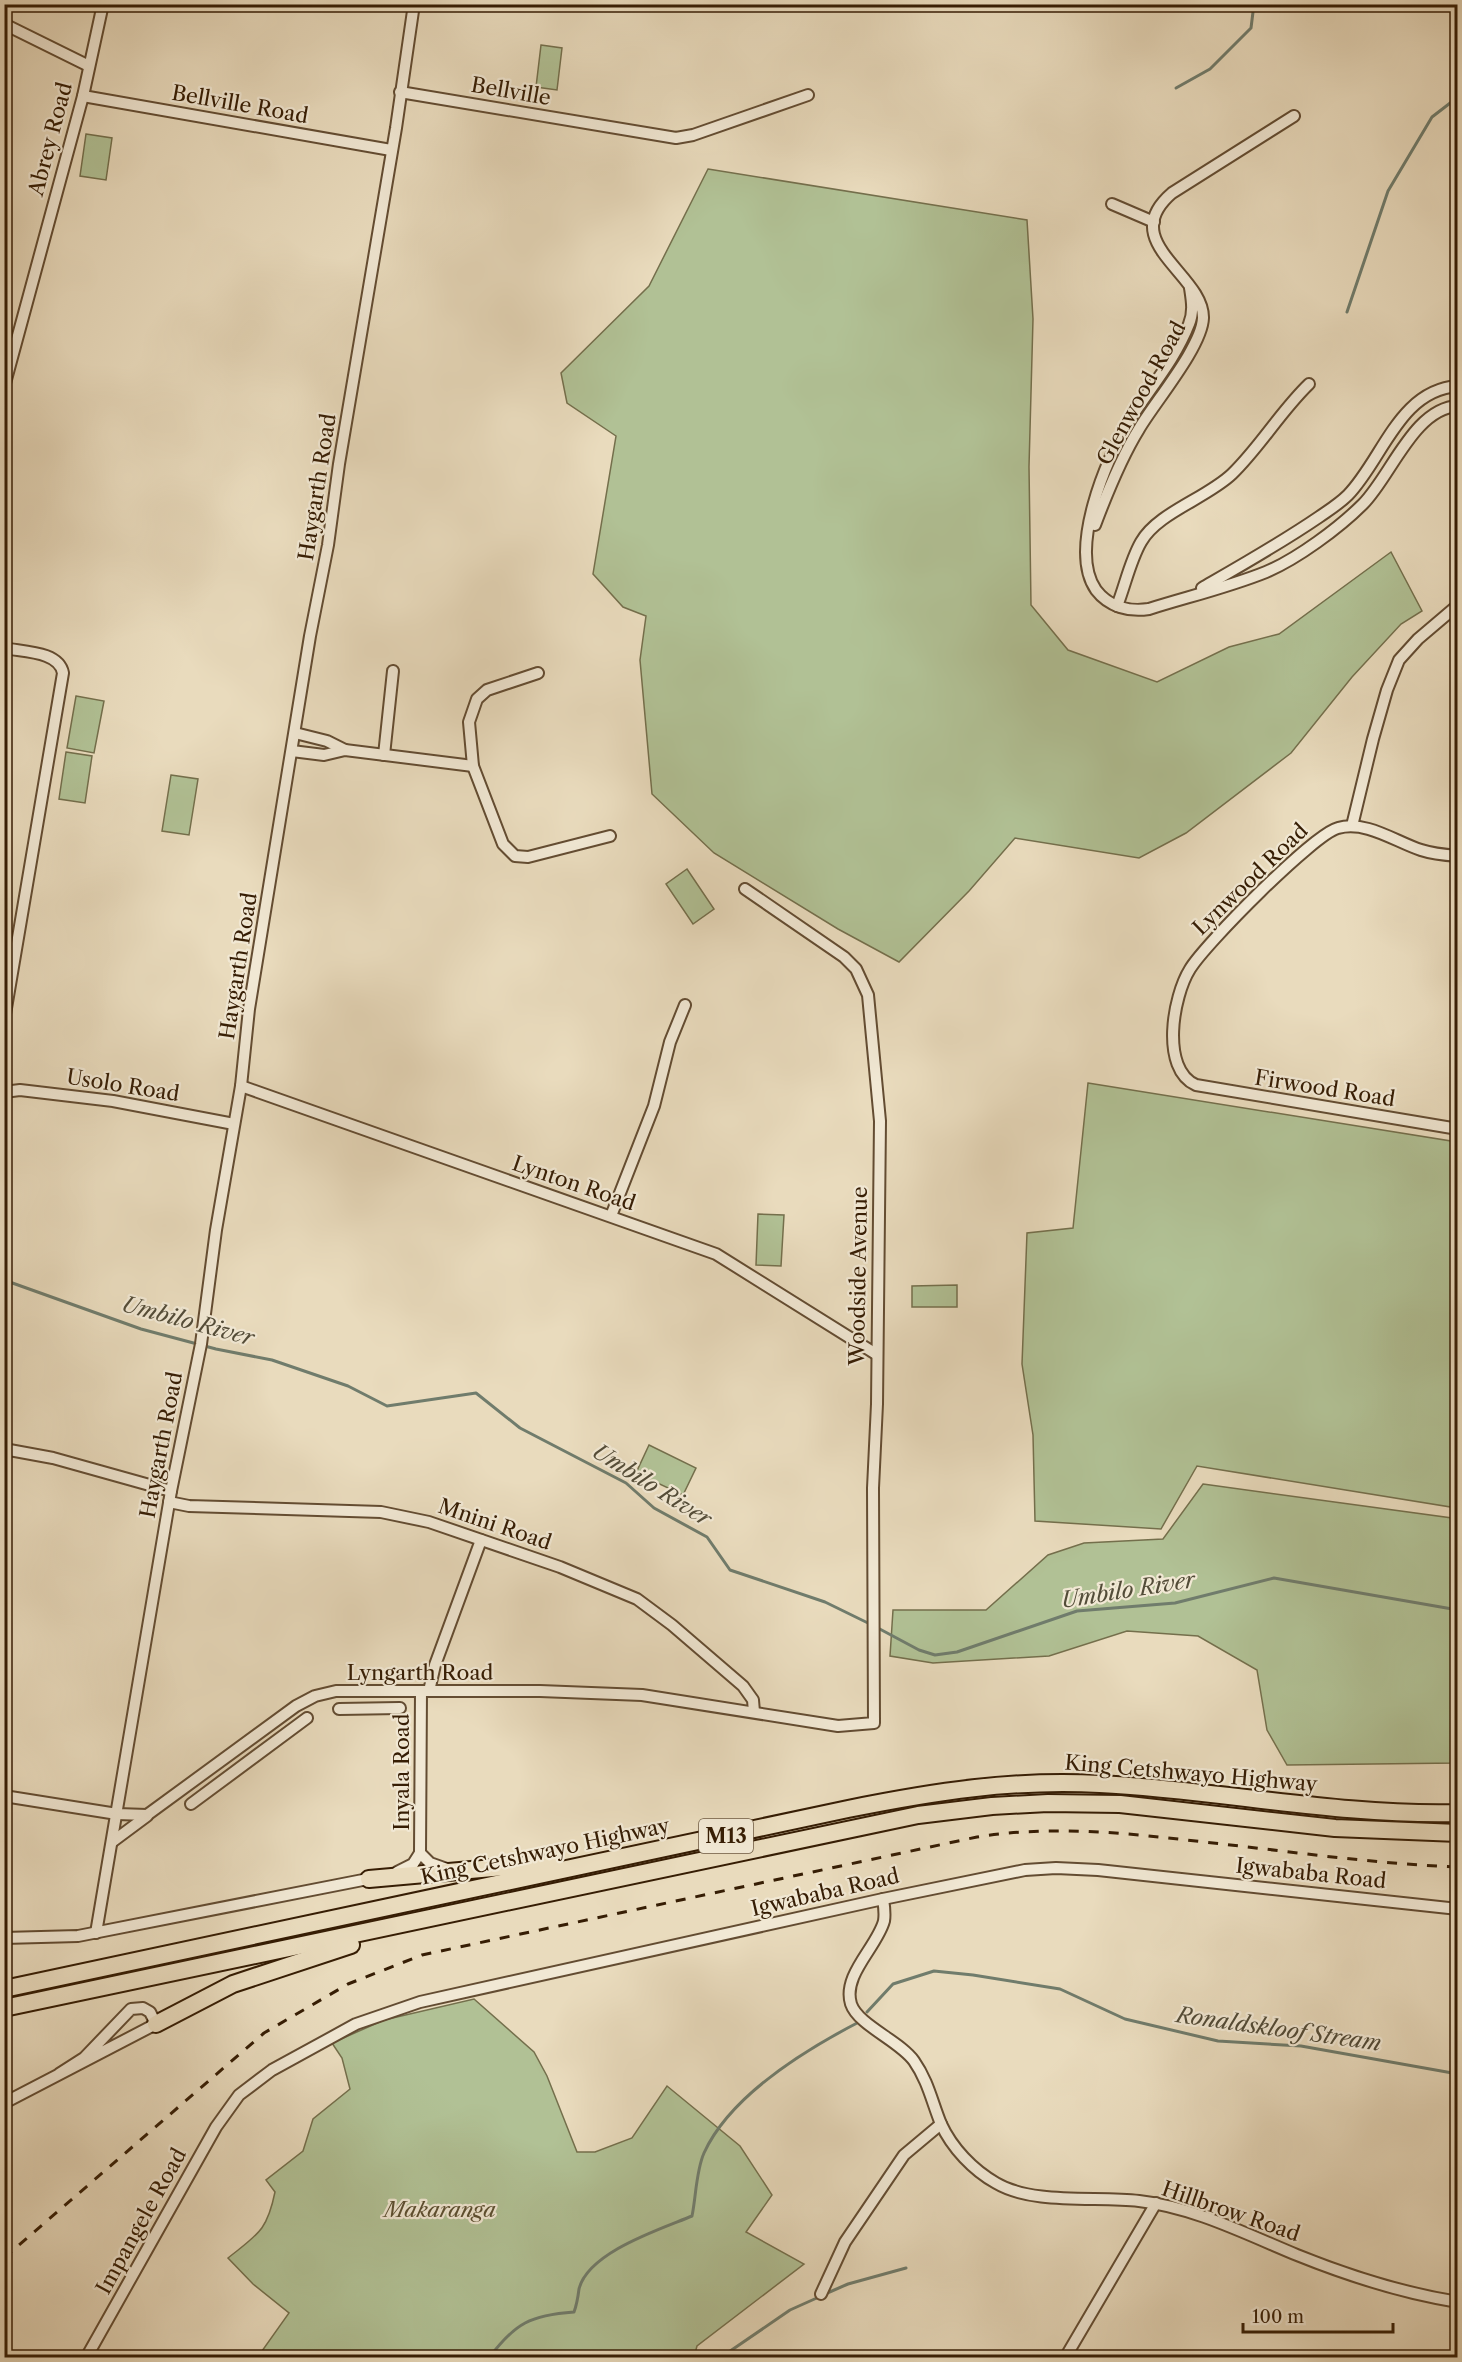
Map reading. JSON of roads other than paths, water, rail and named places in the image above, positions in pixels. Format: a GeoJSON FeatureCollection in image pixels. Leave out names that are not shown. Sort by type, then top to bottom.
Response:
{"type":"FeatureCollection","features":[{"type":"Feature","properties":{"kind":"highway","name":"King Cetshwayo Highway"},"geometry":{"type":"LineString","coordinates":[[4,1989],[918,1795],[981,1787],[1045,1783],[1120,1785],[1369,1812],[1458,1813]]}},
{"type":"Feature","properties":{"kind":"highway","name":"King Cetshwayo Highway"},"geometry":{"type":"LineString","coordinates":[[4,2008],[918,1815],[992,1806],[1047,1803],[1120,1804],[1335,1828],[1458,1833]]}},
{"type":"Feature","properties":{"kind":"highway"},"geometry":{"type":"LineString","coordinates":[[369,1879],[521,1867],[706,1840]]}},
{"type":"Feature","properties":{"kind":"highway"},"geometry":{"type":"LineString","coordinates":[[156,2025],[224,1988],[258,1974],[473,1910]]}},
{"type":"Feature","properties":{"kind":"street","name":"Abrey Road"},"geometry":{"type":"LineString","coordinates":[[4,387],[83,96],[102,4]]}},
{"type":"Feature","properties":{"kind":"street","name":"Haygarth Road"},"geometry":{"type":"LineString","coordinates":[[96,1933],[170,1496],[205,1317],[216,1230],[240,1086],[249,1009],[328,544],[414,4]]}},
{"type":"Feature","properties":{"kind":"street"},"geometry":{"type":"LineString","coordinates":[[6,27],[89,66]]}},
{"type":"Feature","properties":{"kind":"street","name":"Bellville"},"geometry":{"type":"LineString","coordinates":[[400,92],[666,137],[686,137],[808,95]]}},
{"type":"Feature","properties":{"kind":"street","name":"Bellville Road"},"geometry":{"type":"LineString","coordinates":[[83,96],[391,150]]}},
{"type":"Feature","properties":{"kind":"street"},"geometry":{"type":"LineString","coordinates":[[1112,204],[1154,222],[1161,203],[1172,193],[1294,116]]}},
{"type":"Feature","properties":{"kind":"street","name":"Glenwood Road"},"geometry":{"type":"LineString","coordinates":[[1117,606],[1103,597],[1092,583],[1087,563],[1087,550],[1095,522],[1128,448],[1186,356],[1200,329],[1202,308],[1198,298],[1161,249],[1154,222]]}},
{"type":"Feature","properties":{"kind":"street"},"geometry":{"type":"LineString","coordinates":[[1309,384],[1287,406],[1231,475],[1211,492],[1158,523],[1148,533],[1137,551],[1117,606],[1134,611],[1149,609],[1266,572],[1291,558],[1365,502],[1427,418],[1442,408],[1458,406]]}},
{"type":"Feature","properties":{"kind":"street"},"geometry":{"type":"LineString","coordinates":[[1191,595],[1282,543],[1334,507],[1352,490],[1397,424],[1413,406],[1436,391],[1458,386]]}},
{"type":"Feature","properties":{"kind":"street"},"geometry":{"type":"LineString","coordinates":[[1458,605],[1418,639],[1399,660],[1387,690],[1373,739],[1352,826],[1422,850],[1458,856]]}},
{"type":"Feature","properties":{"kind":"street"},"geometry":{"type":"LineString","coordinates":[[4,648],[51,657],[60,663],[63,673],[4,1020]]}},
{"type":"Feature","properties":{"kind":"street"},"geometry":{"type":"LineString","coordinates":[[384,755],[393,671]]}},
{"type":"Feature","properties":{"kind":"street"},"geometry":{"type":"LineString","coordinates":[[538,673],[506,682],[477,699],[469,722],[472,766],[503,844],[514,855],[528,857],[610,836]]}},
{"type":"Feature","properties":{"kind":"street"},"geometry":{"type":"LineString","coordinates":[[295,733],[327,741],[345,750],[472,766]]}},
{"type":"Feature","properties":{"kind":"street"},"geometry":{"type":"LineString","coordinates":[[292,751],[324,755],[345,750]]}},
{"type":"Feature","properties":{"kind":"street","name":"Lynwood Road"},"geometry":{"type":"LineString","coordinates":[[1188,1081],[1177,1067],[1174,1045],[1182,988],[1193,964],[1312,843],[1328,832],[1352,826]]}},
{"type":"Feature","properties":{"kind":"street","name":"Woodside Avenue"},"geometry":{"type":"LineString","coordinates":[[746,889],[844,957],[856,969],[868,995],[880,1121],[872,1594],[874,1723]]}},
{"type":"Feature","properties":{"kind":"street"},"geometry":{"type":"LineString","coordinates":[[611,1216],[654,1106],[670,1042],[686,1005]]}},
{"type":"Feature","properties":{"kind":"street","name":"Firwood Road"},"geometry":{"type":"LineString","coordinates":[[1188,1081],[1224,1091],[1458,1129]]}},
{"type":"Feature","properties":{"kind":"street","name":"Lynton Road"},"geometry":{"type":"LineString","coordinates":[[240,1086],[716,1254],[876,1354]]}},
{"type":"Feature","properties":{"kind":"street","name":"Usolo Road"},"geometry":{"type":"LineString","coordinates":[[4,1092],[20,1090],[113,1101],[234,1124]]}},
{"type":"Feature","properties":{"kind":"street","name":"Mnini Road"},"geometry":{"type":"LineString","coordinates":[[4,1449],[53,1458],[170,1496],[189,1506],[287,1507],[395,1513],[560,1567],[643,1603],[743,1686],[753,1700],[754,1712]]}},
{"type":"Feature","properties":{"kind":"street","name":"Inyala Road"},"geometry":{"type":"LineString","coordinates":[[4,1938],[96,1933],[369,1879],[404,1870],[413,1864],[420,1853],[425,1691],[481,1540]]}},
{"type":"Feature","properties":{"kind":"street"},"geometry":{"type":"LineString","coordinates":[[378,1691],[378,1707]]}},
{"type":"Feature","properties":{"kind":"street","name":"Lyngarth Road"},"geometry":{"type":"LineString","coordinates":[[112,1842],[271,1724],[305,1701],[321,1694],[378,1691],[540,1691],[642,1695],[838,1726],[874,1723]]}},
{"type":"Feature","properties":{"kind":"street"},"geometry":{"type":"LineString","coordinates":[[339,1709],[400,1708]]}},
{"type":"Feature","properties":{"kind":"street"},"geometry":{"type":"LineString","coordinates":[[191,1804],[307,1718]]}},
{"type":"Feature","properties":{"kind":"street"},"geometry":{"type":"LineString","coordinates":[[271,1724],[281,1737]]}},
{"type":"Feature","properties":{"kind":"street"},"geometry":{"type":"LineString","coordinates":[[4,1796],[117,1814],[147,1815]]}},
{"type":"Feature","properties":{"kind":"street","name":"Inyala Road"},"geometry":{"type":"LineString","coordinates":[[420,1853],[430,1863],[455,1871]]}},
{"type":"Feature","properties":{"kind":"street","name":"Igwababa Road"},"geometry":{"type":"LineString","coordinates":[[231,2103],[254,2082],[335,2034],[420,2002],[991,1876],[1056,1868],[1212,1881],[1458,1909]]}},
{"type":"Feature","properties":{"kind":"street","name":"Hillbrow Road"},"geometry":{"type":"LineString","coordinates":[[884,1899],[884,1921],[852,1985],[851,2004],[858,2014],[913,2060],[929,2089],[941,2124],[969,2162],[988,2178],[1008,2189],[1034,2194],[1156,2203],[1252,2236],[1368,2281],[1404,2292],[1458,2302]]}},
{"type":"Feature","properties":{"kind":"street"},"geometry":{"type":"LineString","coordinates":[[4,2103],[156,2025],[145,2008],[131,2009],[84,2058],[59,2074]]}},
{"type":"Feature","properties":{"kind":"street","name":"Impangele Road"},"geometry":{"type":"LineString","coordinates":[[86,2358],[231,2103]]}},
{"type":"Feature","properties":{"kind":"street"},"geometry":{"type":"LineString","coordinates":[[820,2294],[845,2242],[904,2155],[941,2124]]}},
{"type":"Feature","properties":{"kind":"street"},"geometry":{"type":"LineString","coordinates":[[1065,2358],[1156,2203]]}},
{"type":"Feature","properties":{"kind":"waterway"},"geometry":{"type":"LineString","coordinates":[[1176,88],[1210,69],[1251,28],[1254,4]]}},
{"type":"Feature","properties":{"kind":"waterway"},"geometry":{"type":"LineString","coordinates":[[1347,312],[1388,191],[1432,117],[1458,97]]}},
{"type":"Feature","properties":{"kind":"waterway","name":"Umbilo River"},"geometry":{"type":"LineString","coordinates":[[4,1280],[141,1329],[216,1349],[272,1360],[348,1386],[387,1406],[476,1393],[520,1428],[626,1483],[654,1508],[707,1537],[730,1570],[825,1602],[870,1624]]}},
{"type":"Feature","properties":{"kind":"waterway","name":"Umbilo River"},"geometry":{"type":"LineString","coordinates":[[876,1627],[919,1650],[935,1655],[957,1652],[1077,1611],[1175,1603],[1274,1578],[1458,1610]]}},
{"type":"Feature","properties":{"kind":"waterway","name":"Ronaldskloof Stream"},"geometry":{"type":"LineString","coordinates":[[867,2012],[893,1984],[934,1971],[973,1975],[1060,1989],[1125,2019],[1218,2041],[1301,2046],[1458,2074]]}},
{"type":"Feature","properties":{"kind":"waterway","name":"Ronaldskloof Stream"},"geometry":{"type":"LineString","coordinates":[[489,2358],[507,2336],[525,2323],[559,2313],[574,2312],[579,2289],[585,2276],[611,2253],[645,2235],[692,2216],[701,2160],[716,2132],[732,2112],[750,2094],[793,2061],[859,2022]]}},
{"type":"Feature","properties":{"kind":"waterway"},"geometry":{"type":"LineString","coordinates":[[825,2294],[848,2284],[906,2268]]}},
{"type":"Feature","properties":{"kind":"waterway"},"geometry":{"type":"LineString","coordinates":[[720,2358],[790,2310],[819,2297]]}},
{"type":"Feature","properties":{"kind":"railway"},"geometry":{"type":"LineString","coordinates":[[4,2258],[264,2033],[348,1984],[422,1955],[977,1837],[1006,1833],[1034,1831],[1119,1833],[1362,1860],[1458,1867]]}},
{"type":"Feature","properties":{"kind":"park label","name":"Makaranga"},"geometry":{"type":"Point","coordinates":[440,2209]}}]}
